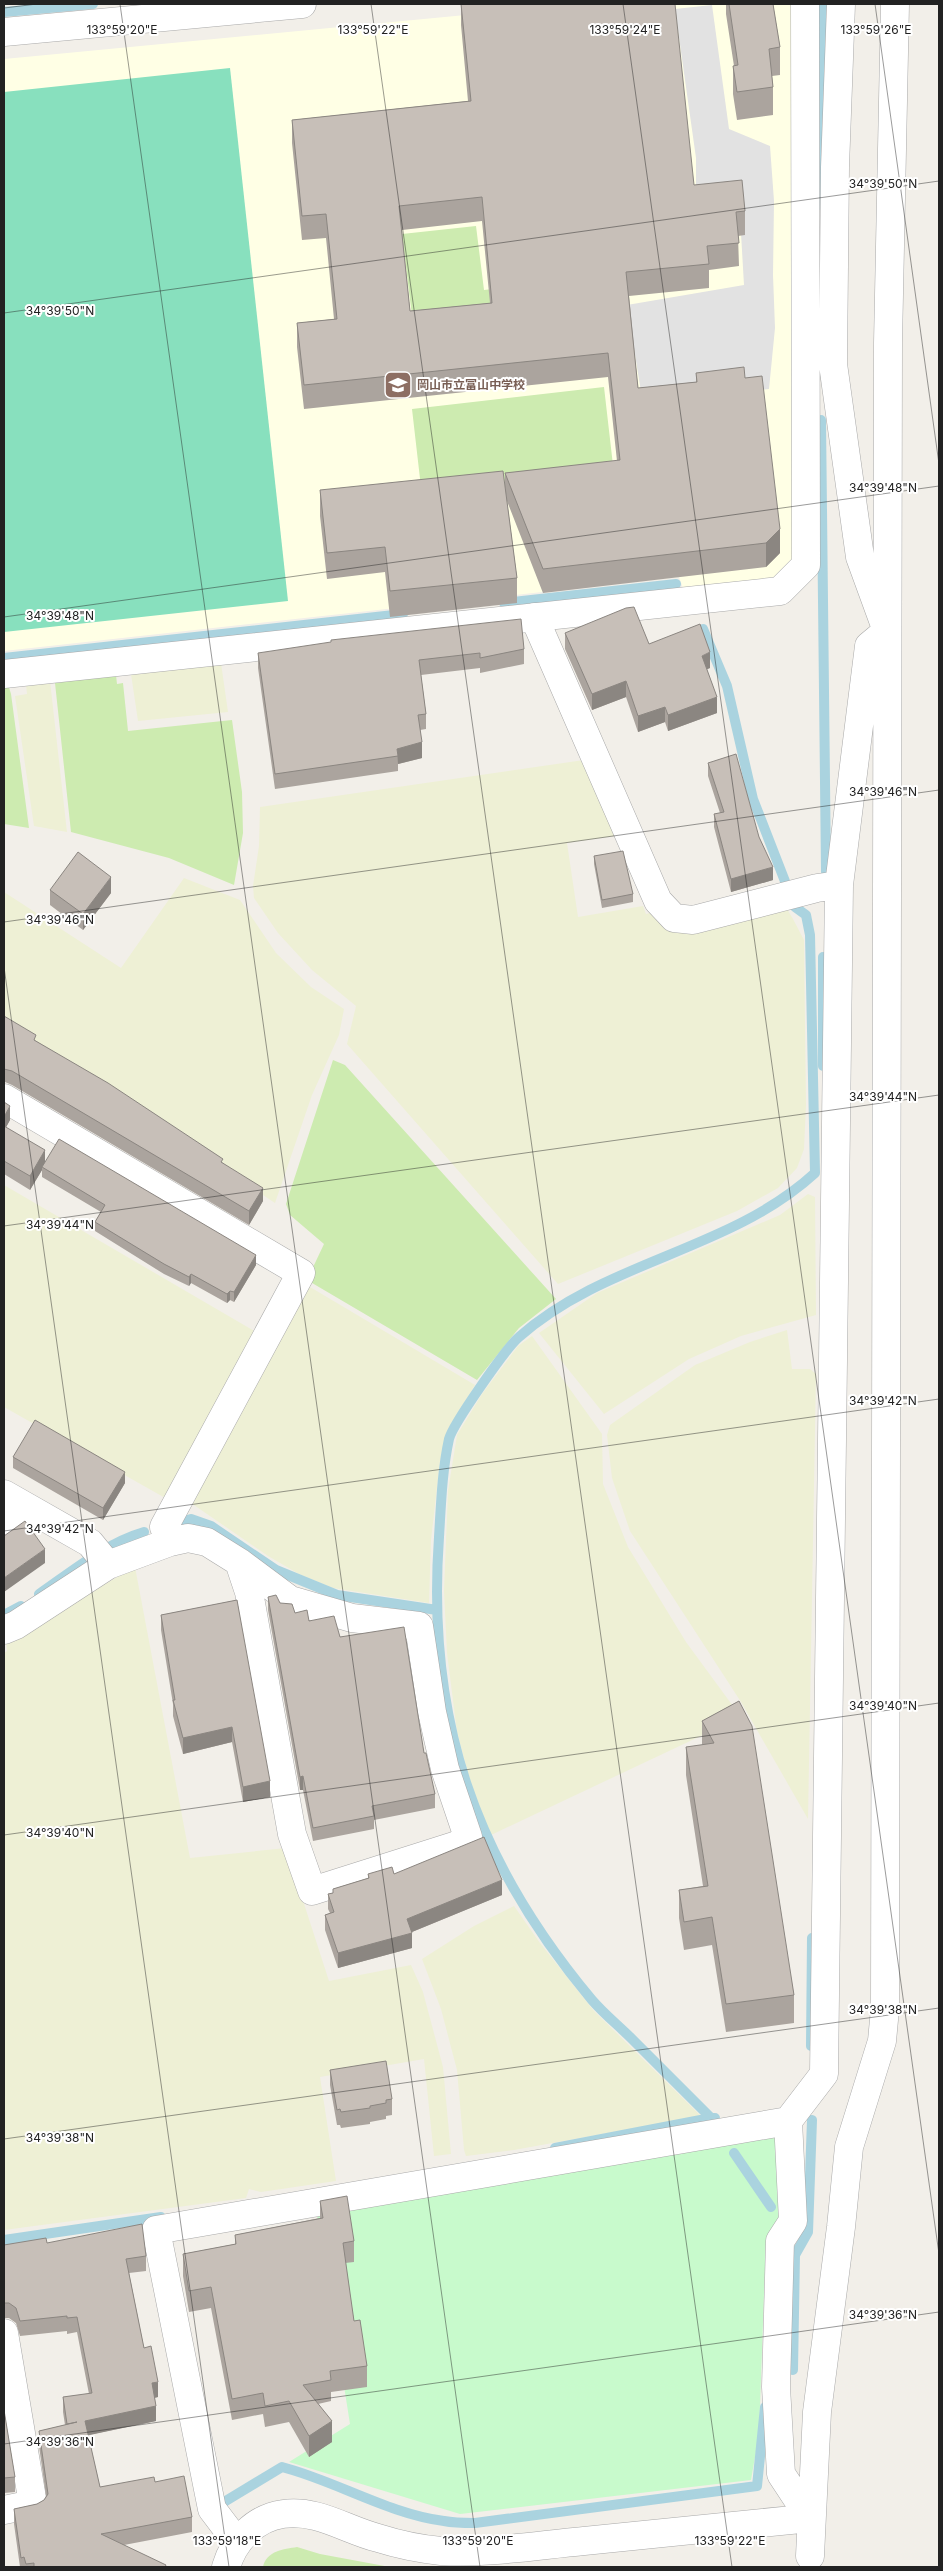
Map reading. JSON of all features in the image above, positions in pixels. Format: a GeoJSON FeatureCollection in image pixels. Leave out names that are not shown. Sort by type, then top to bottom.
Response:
{"type":"FeatureCollection","features":[{"type":"Feature","properties":{"kind":"street"},"geometry":{"type":"LineString","coordinates":[[4,32],[302,4]]}},
{"type":"Feature","properties":{"kind":"street"},"geometry":{"type":"LineString","coordinates":[[4,674],[780,591],[806,566],[804,364],[805,4]]}},
{"type":"Feature","properties":{"kind":"street"},"geometry":{"type":"LineString","coordinates":[[841,4],[835,167],[833,364],[860,557],[887,631]]}},
{"type":"Feature","properties":{"kind":"street"},"geometry":{"type":"LineString","coordinates":[[810,2556],[810,2518],[816,2412],[841,2227],[849,2147],[882,2041],[885,2009],[888,343],[895,4]]}},
{"type":"Feature","properties":{"kind":"street"},"geometry":{"type":"LineString","coordinates":[[804,364],[833,364]]}},
{"type":"Feature","properties":{"kind":"street"},"geometry":{"type":"LineString","coordinates":[[534,617],[658,901],[674,918],[693,920],[789,895],[839,885]]}},
{"type":"Feature","properties":{"kind":"street"},"geometry":{"type":"LineString","coordinates":[[810,2518],[781,2474],[776,2387],[780,2241],[793,2221],[788,2121],[824,2074],[839,885],[869,646],[887,631]]}},
{"type":"Feature","properties":{"kind":"street"},"geometry":{"type":"LineString","coordinates":[[4,1098],[301,1273],[164,1527],[170,1542]]}},
{"type":"Feature","properties":{"kind":"street"},"geometry":{"type":"LineString","coordinates":[[4,1494],[90,1543],[102,1558]]}},
{"type":"Feature","properties":{"kind":"street"},"geometry":{"type":"LineString","coordinates":[[4,1527],[32,1510]]}},
{"type":"Feature","properties":{"kind":"street"},"geometry":{"type":"LineString","coordinates":[[4,1630],[16,1625],[102,1558],[188,1538],[207,1542],[239,1562],[290,1600],[352,1618],[419,1626],[432,1712],[446,1768],[468,1837],[457,1845],[312,1891],[292,1834],[248,1592],[239,1562]]}},
{"type":"Feature","properties":{"kind":"street"},"geometry":{"type":"LineString","coordinates":[[237,2542],[212,2509],[156,2230],[788,2121]]}},
{"type":"Feature","properties":{"kind":"street"},"geometry":{"type":"LineString","coordinates":[[4,2333],[33,2504],[4,2510]]}},
{"type":"Feature","properties":{"kind":"street"},"geometry":{"type":"LineString","coordinates":[[226,2567],[237,2542],[257,2524],[270,2517],[284,2514],[303,2514],[324,2518],[377,2538],[440,2551],[547,2544],[810,2518]]}},
{"type":"Feature","properties":{"kind":"shaded area","name":"岡山市立富山中学校"},"geometry":{"type":"Polygon","coordinates":[[[580,4],[794,4],[793,560],[778,578],[683,588],[679,577],[4,651],[4,59],[580,4]]]}},
{"type":"Feature","properties":{"kind":"shaded area"},"geometry":{"type":"Polygon","coordinates":[[[712,5],[729,129],[770,146],[774,201],[773,275],[775,328],[769,389],[643,404],[627,305],[744,285],[739,199],[696,198],[696,158],[675,9],[712,5]]]}},
{"type":"Feature","properties":{"kind":"shaded area"},"geometry":{"type":"Polygon","coordinates":[[[221,663],[228,712],[138,721],[131,674],[221,663]]]}},
{"type":"Feature","properties":{"kind":"shaded area"},"geometry":{"type":"Polygon","coordinates":[[[50,681],[67,832],[34,826],[15,696],[27,694],[26,684],[50,681]]]}},
{"type":"Feature","properties":{"kind":"shaded area"},"geometry":{"type":"Polygon","coordinates":[[[584,760],[615,836],[567,843],[578,917],[643,906],[646,914],[658,911],[784,904],[793,919],[804,940],[806,1105],[804,1149],[797,1168],[778,1188],[737,1211],[558,1284],[347,1044],[356,1006],[312,970],[278,933],[254,898],[253,886],[259,846],[260,807],[584,760]]]}},
{"type":"Feature","properties":{"kind":"shaded area"},"geometry":{"type":"Polygon","coordinates":[[[184,878],[240,900],[276,953],[311,987],[344,1009],[339,1035],[312,1095],[275,1203],[4,1022],[4,892],[121,968],[184,878]]]}},
{"type":"Feature","properties":{"kind":"shaded area"},"geometry":{"type":"Polygon","coordinates":[[[4,1185],[256,1332],[167,1499],[4,1407],[4,1185]]]}},
{"type":"Feature","properties":{"kind":"shaded area"},"geometry":{"type":"Polygon","coordinates":[[[808,1194],[815,1197],[816,1315],[741,1336],[689,1359],[604,1414],[539,1333],[597,1293],[780,1215],[808,1194]]]}},
{"type":"Feature","properties":{"kind":"shaded area"},"geometry":{"type":"Polygon","coordinates":[[[305,1284],[475,1385],[448,1429],[440,1461],[431,1540],[429,1603],[333,1588],[299,1574],[268,1556],[191,1503],[305,1284]]]}},
{"type":"Feature","properties":{"kind":"shaded area"},"geometry":{"type":"Polygon","coordinates":[[[787,1330],[792,1369],[810,1369],[816,1374],[808,1819],[741,1702],[630,1531],[612,1478],[607,1435],[610,1425],[695,1365],[750,1342],[787,1330]]]}},
{"type":"Feature","properties":{"kind":"shaded area"},"geometry":{"type":"Polygon","coordinates":[[[532,1336],[602,1434],[603,1484],[628,1547],[686,1642],[741,1717],[491,1835],[473,1792],[457,1732],[447,1653],[444,1591],[448,1491],[457,1435],[482,1394],[518,1346],[532,1336]]]}},
{"type":"Feature","properties":{"kind":"shaded area"},"geometry":{"type":"Polygon","coordinates":[[[135,1567],[190,1858],[286,1848],[329,1981],[411,1965],[423,1992],[443,2067],[451,2154],[434,2156],[424,2059],[320,2077],[336,2181],[261,2192],[249,2189],[246,2198],[4,2230],[4,1653],[7,1651],[6,1640],[135,1567]]]}},
{"type":"Feature","properties":{"kind":"shaded area"},"geometry":{"type":"Polygon","coordinates":[[[514,1906],[540,1943],[594,2011],[701,2116],[514,2150],[466,2156],[457,2070],[441,2009],[422,1959],[474,1926],[514,1906]]]}},
{"type":"Feature","properties":{"kind":"green space"},"geometry":{"type":"Polygon","coordinates":[[[230,68],[288,601],[4,632],[4,92],[230,68]]]}},
{"type":"Feature","properties":{"kind":"green space"},"geometry":{"type":"Polygon","coordinates":[[[476,226],[484,290],[587,278],[413,324],[402,234],[476,226]]]}},
{"type":"Feature","properties":{"kind":"green space"},"geometry":{"type":"Polygon","coordinates":[[[604,387],[614,474],[422,496],[412,409],[604,387]]]}},
{"type":"Feature","properties":{"kind":"green space"},"geometry":{"type":"Polygon","coordinates":[[[116,675],[117,684],[123,683],[128,731],[232,720],[242,792],[243,833],[234,885],[169,858],[71,832],[55,683],[116,675]]]}},
{"type":"Feature","properties":{"kind":"green space"},"geometry":{"type":"Polygon","coordinates":[[[8,684],[11,694],[29,828],[4,824],[4,685],[8,684]]]}},
{"type":"Feature","properties":{"kind":"green space"},"geometry":{"type":"Polygon","coordinates":[[[333,1060],[345,1065],[556,1299],[519,1328],[477,1380],[307,1280],[324,1244],[290,1215],[286,1204],[333,1060]]]}},
{"type":"Feature","properties":{"kind":"green space"},"geometry":{"type":"Polygon","coordinates":[[[761,2137],[781,2139],[783,2217],[766,2238],[759,2434],[751,2480],[460,2514],[289,2462],[350,2424],[317,2215],[761,2137]]]}},
{"type":"Feature","properties":{"kind":"green space"},"geometry":{"type":"Polygon","coordinates":[[[297,2547],[320,2554],[390,2567],[263,2567],[268,2557],[272,2554],[297,2547]]]}},
{"type":"Feature","properties":{"kind":"building"},"geometry":{"type":"Polygon","coordinates":[[[461,4],[675,4],[694,185],[742,180],[745,211],[736,212],[739,243],[707,246],[709,264],[626,272],[638,388],[697,382],[696,373],[744,367],[745,378],[762,376],[780,529],[766,543],[543,569],[505,473],[620,460],[608,353],[304,385],[297,323],[337,319],[326,214],[302,216],[292,120],[471,101],[461,4]],[[482,197],[399,206],[410,311],[492,303],[482,197]]]}},
{"type":"Feature","properties":{"kind":"building"},"geometry":{"type":"Polygon","coordinates":[[[729,4],[773,4],[780,47],[769,49],[773,87],[737,92],[733,66],[738,65],[729,4]]]}},
{"type":"Feature","properties":{"kind":"building"},"geometry":{"type":"Polygon","coordinates":[[[503,471],[517,578],[390,591],[385,547],[327,553],[320,490],[503,471]]]}},
{"type":"Feature","properties":{"kind":"building"},"geometry":{"type":"Polygon","coordinates":[[[634,607],[649,644],[700,624],[710,652],[702,656],[717,697],[668,715],[665,707],[638,716],[626,681],[592,694],[565,633],[626,608],[634,607]]]}},
{"type":"Feature","properties":{"kind":"building"},"geometry":{"type":"Polygon","coordinates":[[[521,619],[524,649],[480,658],[480,653],[419,660],[426,714],[418,715],[422,742],[397,749],[398,756],[275,774],[258,653],[331,642],[331,640],[521,619]]]}},
{"type":"Feature","properties":{"kind":"building"},"geometry":{"type":"Polygon","coordinates":[[[736,754],[759,837],[773,867],[731,879],[714,814],[724,812],[708,763],[736,754]]]}},
{"type":"Feature","properties":{"kind":"building"},"geometry":{"type":"Polygon","coordinates":[[[623,851],[633,894],[602,900],[594,856],[623,851]]]}},
{"type":"Feature","properties":{"kind":"building"},"geometry":{"type":"Polygon","coordinates":[[[78,852],[111,877],[83,914],[50,890],[78,852]]]}},
{"type":"Feature","properties":{"kind":"building"},"geometry":{"type":"Polygon","coordinates":[[[4,1016],[36,1035],[34,1040],[108,1083],[223,1159],[221,1162],[263,1188],[249,1211],[12,1071],[4,1069],[4,1016]]]}},
{"type":"Feature","properties":{"kind":"building"},"geometry":{"type":"Polygon","coordinates":[[[4,1102],[10,1106],[4,1117],[4,1102]]]}},
{"type":"Feature","properties":{"kind":"building"},"geometry":{"type":"Polygon","coordinates":[[[4,1126],[45,1150],[30,1176],[4,1161],[4,1126]]]}},
{"type":"Feature","properties":{"kind":"building"},"geometry":{"type":"Polygon","coordinates":[[[59,1139],[256,1255],[234,1292],[230,1291],[227,1294],[191,1274],[189,1277],[95,1222],[105,1205],[42,1167],[59,1139]]]}},
{"type":"Feature","properties":{"kind":"building"},"geometry":{"type":"Polygon","coordinates":[[[35,1420],[125,1472],[103,1508],[13,1457],[35,1420]]]}},
{"type":"Feature","properties":{"kind":"building"},"geometry":{"type":"Polygon","coordinates":[[[25,1521],[45,1549],[4,1578],[4,1536],[25,1521]]]}},
{"type":"Feature","properties":{"kind":"building"},"geometry":{"type":"Polygon","coordinates":[[[276,1595],[280,1603],[292,1604],[295,1613],[307,1610],[309,1621],[334,1616],[340,1637],[404,1627],[424,1753],[426,1753],[435,1794],[372,1806],[374,1816],[313,1828],[303,1776],[300,1777],[268,1597],[276,1595]]]}},
{"type":"Feature","properties":{"kind":"building"},"geometry":{"type":"Polygon","coordinates":[[[237,1600],[270,1781],[243,1787],[232,1727],[183,1738],[173,1700],[175,1700],[161,1615],[237,1600]]]}},
{"type":"Feature","properties":{"kind":"building"},"geometry":{"type":"Polygon","coordinates":[[[739,1701],[752,1726],[794,1995],[726,2004],[712,1917],[684,1922],[679,1890],[708,1886],[686,1747],[714,1743],[702,1721],[739,1701]]]}},
{"type":"Feature","properties":{"kind":"building"},"geometry":{"type":"Polygon","coordinates":[[[484,1837],[502,1880],[407,1919],[412,1933],[338,1953],[325,1915],[334,1912],[328,1894],[333,1893],[333,1889],[369,1878],[368,1874],[392,1867],[394,1874],[484,1837]]]}},
{"type":"Feature","properties":{"kind":"building"},"geometry":{"type":"Polygon","coordinates":[[[386,2061],[392,2099],[386,2100],[386,2103],[370,2106],[370,2108],[341,2112],[340,2109],[337,2110],[330,2070],[386,2061]]]}},
{"type":"Feature","properties":{"kind":"building"},"geometry":{"type":"Polygon","coordinates":[[[347,2196],[354,2241],[343,2243],[354,2321],[360,2320],[367,2366],[330,2371],[331,2380],[303,2385],[332,2421],[309,2436],[289,2401],[265,2406],[263,2393],[232,2399],[211,2287],[189,2291],[183,2254],[236,2244],[235,2235],[323,2218],[320,2201],[347,2196]]]}},
{"type":"Feature","properties":{"kind":"building"},"geometry":{"type":"Polygon","coordinates":[[[142,2224],[146,2256],[126,2259],[144,2348],[151,2346],[158,2382],[152,2383],[156,2406],[85,2421],[100,2487],[154,2477],[155,2482],[184,2476],[192,2517],[101,2534],[166,2565],[165,2567],[34,2567],[34,2563],[26,2564],[24,2557],[21,2558],[14,2509],[37,2504],[44,2500],[48,2494],[39,2431],[77,2422],[67,2424],[63,2397],[92,2393],[77,2317],[67,2318],[67,2316],[20,2321],[16,2308],[9,2303],[4,2303],[4,2245],[46,2238],[47,2243],[142,2224]]]}},
{"type":"Feature","properties":{"kind":"building"},"geometry":{"type":"Polygon","coordinates":[[[4,2410],[15,2477],[4,2478],[4,2410]]]}},
{"type":"Feature","properties":{"kind":"waterway"},"geometry":{"type":"LineString","coordinates":[[4,12],[93,4]]}},
{"type":"Feature","properties":{"kind":"waterway"},"geometry":{"type":"LineString","coordinates":[[819,205],[823,4]]}},
{"type":"Feature","properties":{"kind":"waterway"},"geometry":{"type":"LineString","coordinates":[[819,262],[820,321]]}},
{"type":"Feature","properties":{"kind":"waterway"},"geometry":{"type":"LineString","coordinates":[[821,420],[826,872]]}},
{"type":"Feature","properties":{"kind":"waterway"},"geometry":{"type":"LineString","coordinates":[[504,603],[676,584]]}},
{"type":"Feature","properties":{"kind":"waterway"},"geometry":{"type":"LineString","coordinates":[[4,658],[403,614]]}},
{"type":"Feature","properties":{"kind":"waterway"},"geometry":{"type":"LineString","coordinates":[[703,629],[727,686],[753,799],[795,907],[806,915],[810,935],[815,1173],[781,1199],[745,1221],[590,1290],[553,1311],[512,1344],[469,1403],[449,1439],[441,1500],[437,1604],[441,1667],[451,1727],[467,1785],[489,1840],[517,1894],[551,1947],[592,2000],[711,2118],[715,2118]]}},
{"type":"Feature","properties":{"kind":"waterway"},"geometry":{"type":"LineString","coordinates":[[823,957],[823,1066]]}},
{"type":"Feature","properties":{"kind":"waterway"},"geometry":{"type":"LineString","coordinates":[[180,1522],[191,1519],[211,1526],[276,1570],[337,1595],[437,1610]]}},
{"type":"Feature","properties":{"kind":"waterway"},"geometry":{"type":"LineString","coordinates":[[39,1594],[116,1543],[144,1532]]}},
{"type":"Feature","properties":{"kind":"waterway"},"geometry":{"type":"LineString","coordinates":[[4,1615],[21,1606]]}},
{"type":"Feature","properties":{"kind":"waterway"},"geometry":{"type":"LineString","coordinates":[[811,2046],[812,1938]]}},
{"type":"Feature","properties":{"kind":"waterway"},"geometry":{"type":"LineString","coordinates":[[555,2148],[711,2118],[713,2122]]}},
{"type":"Feature","properties":{"kind":"waterway"},"geometry":{"type":"LineString","coordinates":[[793,2370],[795,2255],[808,2232],[812,2120]]}},
{"type":"Feature","properties":{"kind":"waterway"},"geometry":{"type":"LineString","coordinates":[[734,2153],[771,2207]]}},
{"type":"Feature","properties":{"kind":"waterway"},"geometry":{"type":"LineString","coordinates":[[4,2240],[161,2217]]}},
{"type":"Feature","properties":{"kind":"waterway"},"geometry":{"type":"LineString","coordinates":[[224,2502],[282,2467],[322,2480],[403,2512],[459,2523],[475,2523],[757,2486],[765,2407]]}},
{"type":"Feature","properties":{"kind":"place","name":"岡山市立富山中学校"},"geometry":{"type":"Point","coordinates":[398,385]}}]}
